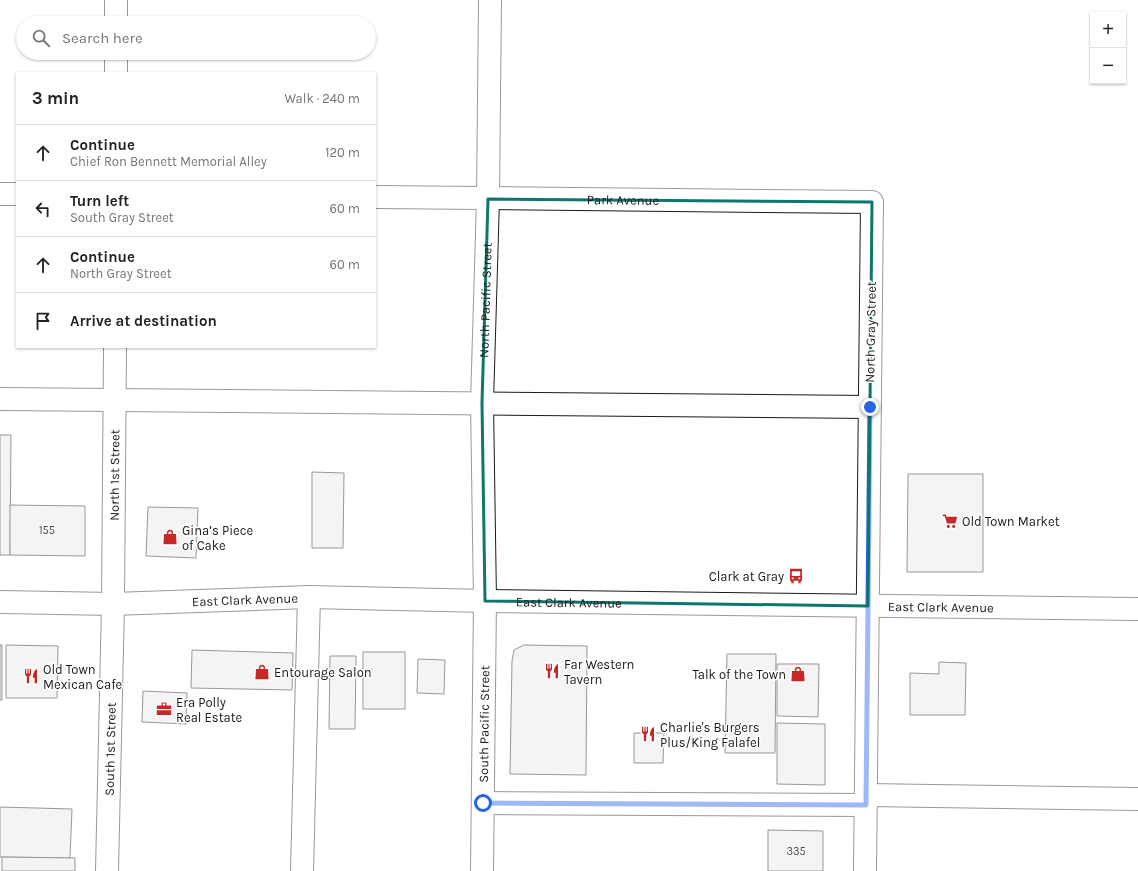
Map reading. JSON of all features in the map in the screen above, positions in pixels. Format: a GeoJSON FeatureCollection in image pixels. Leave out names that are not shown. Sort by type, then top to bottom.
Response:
{"type":"FeatureCollection","features":[{"type":"Feature","properties":{"kind":"street"},"geometry":{"type":"LineString","coordinates":[[116,0],[116,16]]}},
{"type":"Feature","properties":{"kind":"street","name":"North Pacific Street"},"geometry":{"type":"LineString","coordinates":[[485,601],[482,402],[488,198],[490,0]]}},
{"type":"Feature","properties":{"kind":"street"},"geometry":{"type":"LineString","coordinates":[[116,60],[116,72]]}},
{"type":"Feature","properties":{"kind":"street"},"geometry":{"type":"LineString","coordinates":[[0,194],[16,194]]}},
{"type":"Feature","properties":{"kind":"street","name":"Park Avenue"},"geometry":{"type":"LineString","coordinates":[[376,197],[872,202]]}},
{"type":"Feature","properties":{"kind":"street","name":"North Gray Street"},"geometry":{"type":"LineString","coordinates":[[865,871],[872,202]]}},
{"type":"Feature","properties":{"kind":"street","name":"North 1st Street"},"geometry":{"type":"LineString","coordinates":[[113,604],[115,348]]}},
{"type":"Feature","properties":{"kind":"street"},"geometry":{"type":"LineString","coordinates":[[0,399],[482,402],[870,407]]}},
{"type":"Feature","properties":{"kind":"street"},"geometry":{"type":"LineString","coordinates":[[302,871],[309,597]]}},
{"type":"Feature","properties":{"kind":"street","name":"East Clark Avenue"},"geometry":{"type":"LineString","coordinates":[[0,602],[113,604],[309,597],[485,601],[1138,609]]}},
{"type":"Feature","properties":{"kind":"street","name":"South Pacific Street"},"geometry":{"type":"LineString","coordinates":[[482,871],[485,601]]}},
{"type":"Feature","properties":{"kind":"street","name":"South 1st Street"},"geometry":{"type":"LineString","coordinates":[[107,871],[113,604]]}},
{"type":"Feature","properties":{"kind":"street"},"geometry":{"type":"LineString","coordinates":[[483,803],[1138,799]]}},
{"type":"Feature","properties":{"kind":"highlighted area"},"geometry":{"type":"Polygon","coordinates":[[[488,199],[872,202],[868,606],[485,601],[482,403],[488,199]]]}},
{"type":"Feature","properties":{"kind":"building"},"geometry":{"type":"Polygon","coordinates":[[[0,435],[11,435],[10,555],[0,555],[0,435]]]}},
{"type":"Feature","properties":{"kind":"building"},"geometry":{"type":"Polygon","coordinates":[[[312,472],[344,473],[343,548],[312,548],[312,472]]]}},
{"type":"Feature","properties":{"kind":"building"},"geometry":{"type":"Polygon","coordinates":[[[908,474],[983,474],[983,572],[907,572],[908,474]]]}},
{"type":"Feature","properties":{"kind":"building"},"geometry":{"type":"Polygon","coordinates":[[[10,505],[85,506],[85,556],[10,555],[10,505]]]}},
{"type":"Feature","properties":{"kind":"building"},"geometry":{"type":"Polygon","coordinates":[[[148,507],[198,508],[196,558],[146,556],[148,507]]]}},
{"type":"Feature","properties":{"kind":"building"},"geometry":{"type":"Polygon","coordinates":[[[0,645],[2,645],[2,700],[0,700],[0,645]]]}},
{"type":"Feature","properties":{"kind":"building"},"geometry":{"type":"Polygon","coordinates":[[[6,645],[58,646],[57,698],[6,698],[6,645]]]}},
{"type":"Feature","properties":{"kind":"building"},"geometry":{"type":"Polygon","coordinates":[[[524,645],[587,646],[586,775],[510,774],[512,661],[514,650],[524,645]]]}},
{"type":"Feature","properties":{"kind":"building"},"geometry":{"type":"Polygon","coordinates":[[[192,650],[293,653],[292,690],[191,688],[192,650]]]}},
{"type":"Feature","properties":{"kind":"building"},"geometry":{"type":"Polygon","coordinates":[[[363,652],[405,652],[405,709],[363,709],[363,652]]]}},
{"type":"Feature","properties":{"kind":"building"},"geometry":{"type":"Polygon","coordinates":[[[727,654],[776,654],[775,753],[725,753],[727,654]]]}},
{"type":"Feature","properties":{"kind":"building"},"geometry":{"type":"Polygon","coordinates":[[[330,656],[356,656],[355,729],[329,729],[330,656]]]}},
{"type":"Feature","properties":{"kind":"building"},"geometry":{"type":"Polygon","coordinates":[[[418,659],[445,660],[444,694],[417,693],[418,659]]]}},
{"type":"Feature","properties":{"kind":"building"},"geometry":{"type":"Polygon","coordinates":[[[939,662],[966,663],[965,715],[910,715],[910,673],[939,674],[939,662]]]}},
{"type":"Feature","properties":{"kind":"building"},"geometry":{"type":"Polygon","coordinates":[[[777,664],[819,664],[818,717],[777,716],[777,664]]]}},
{"type":"Feature","properties":{"kind":"building"},"geometry":{"type":"Polygon","coordinates":[[[143,691],[187,693],[186,724],[142,722],[143,691]]]}},
{"type":"Feature","properties":{"kind":"building"},"geometry":{"type":"Polygon","coordinates":[[[777,723],[825,724],[825,785],[777,784],[777,723]]]}},
{"type":"Feature","properties":{"kind":"building"},"geometry":{"type":"Polygon","coordinates":[[[634,733],[664,733],[663,763],[634,763],[634,733]]]}},
{"type":"Feature","properties":{"kind":"building"},"geometry":{"type":"Polygon","coordinates":[[[0,807],[72,809],[70,858],[0,857],[0,807]]]}},
{"type":"Feature","properties":{"kind":"building"},"geometry":{"type":"Polygon","coordinates":[[[768,830],[823,831],[823,871],[768,871],[768,830]]]}},
{"type":"Feature","properties":{"kind":"building"},"geometry":{"type":"Polygon","coordinates":[[[2,857],[75,858],[75,871],[2,871],[2,857]]]}},
{"type":"Feature","properties":{"kind":"place","name":"Old Town Market"},"geometry":{"type":"Point","coordinates":[950,521]}},
{"type":"Feature","properties":{"kind":"place","name":"Gina’s Piece of Cake"},"geometry":{"type":"Point","coordinates":[170,537]}},
{"type":"Feature","properties":{"kind":"place","name":"Clark at Gray"},"geometry":{"type":"Point","coordinates":[796,576]}},
{"type":"Feature","properties":{"kind":"place","name":"Far Western Tavern"},"geometry":{"type":"Point","coordinates":[552,671]}},
{"type":"Feature","properties":{"kind":"place","name":"Entourage Salon"},"geometry":{"type":"Point","coordinates":[262,672]}},
{"type":"Feature","properties":{"kind":"place","name":"Talk of the Town"},"geometry":{"type":"Point","coordinates":[798,674]}},
{"type":"Feature","properties":{"kind":"place","name":"Old Town Mexican Cafe"},"geometry":{"type":"Point","coordinates":[31,676]}},
{"type":"Feature","properties":{"kind":"place","name":"Era Polly Real Estate"},"geometry":{"type":"Point","coordinates":[164,709]}},
{"type":"Feature","properties":{"kind":"place","name":"Charlie's Burgers Plus/King Falafel"},"geometry":{"type":"Point","coordinates":[648,734]}},
{"type":"Feature","properties":{"kind":"route"},"geometry":{"type":"LineString","coordinates":[[483,803],[866,805],[870,407]]}}]}
